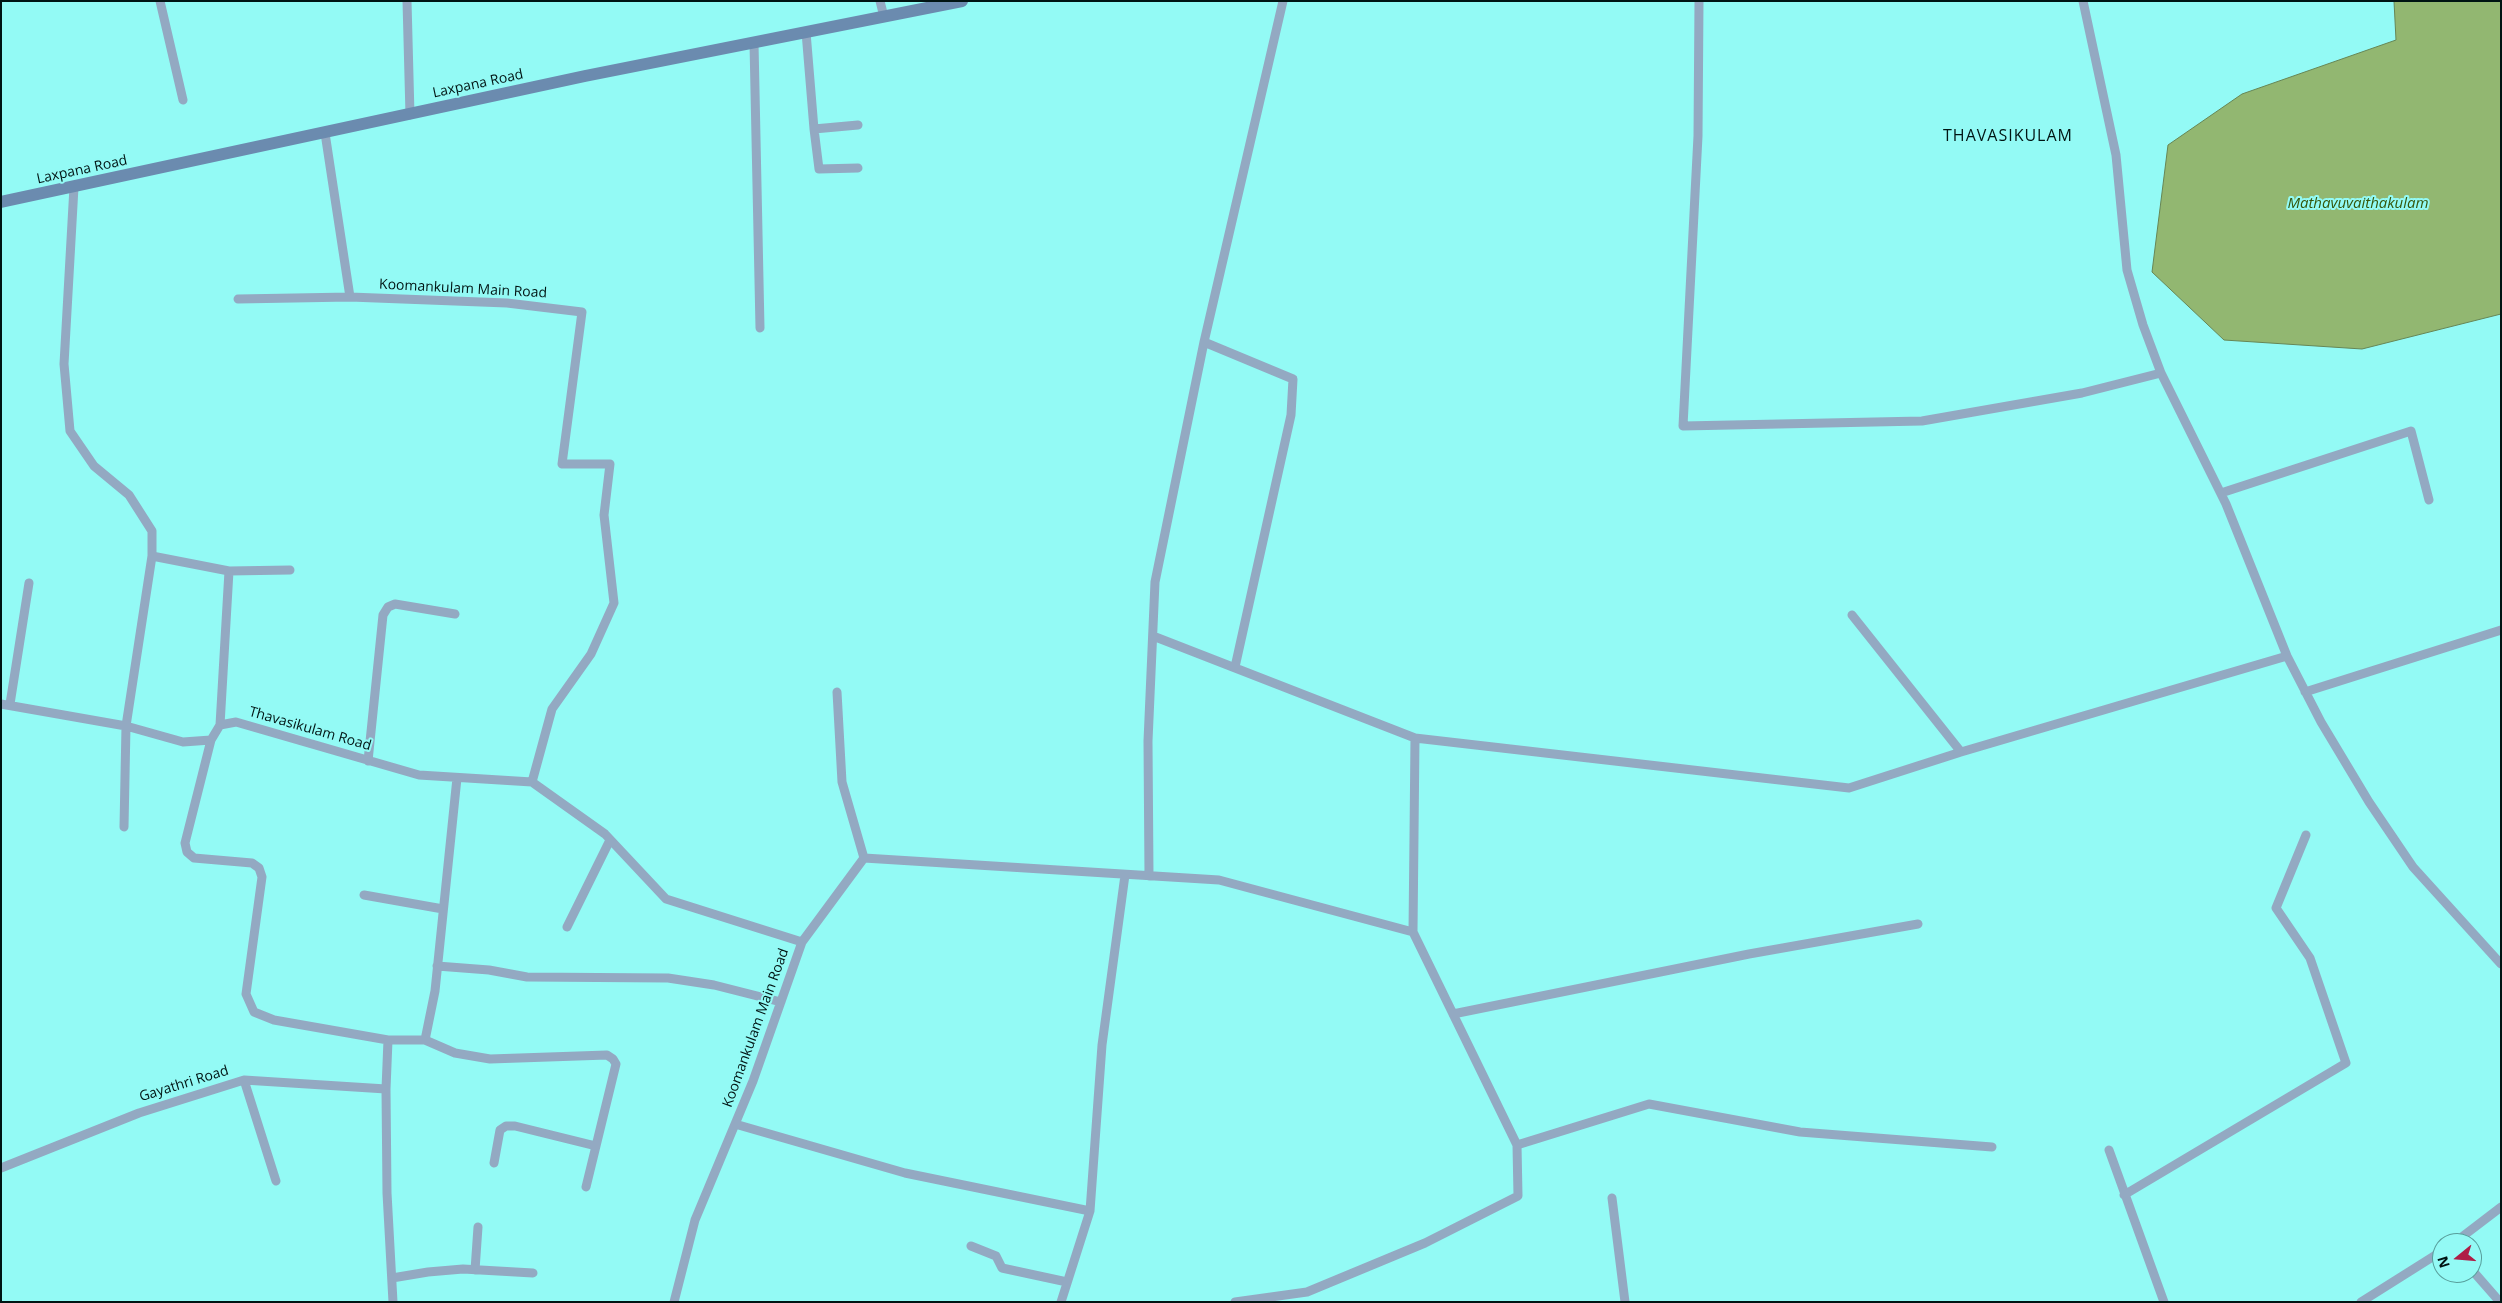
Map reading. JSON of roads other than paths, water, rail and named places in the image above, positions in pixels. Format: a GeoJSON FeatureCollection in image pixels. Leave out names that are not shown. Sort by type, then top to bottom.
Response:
{"type":"FeatureCollection","features":[{"type":"Feature","properties":{"kind":"street"},"geometry":{"type":"LineString","coordinates":[[160,1],[182,100]]}},
{"type":"Feature","properties":{"kind":"street"},"geometry":{"type":"LineString","coordinates":[[407,1],[410,115]]}},
{"type":"Feature","properties":{"kind":"street"},"geometry":{"type":"LineString","coordinates":[[880,1],[884,17]]}},
{"type":"Feature","properties":{"kind":"street","name":"Laxpana Road"},"geometry":{"type":"LineString","coordinates":[[1,202],[585,76],[962,1]]}},
{"type":"Feature","properties":{"kind":"street"},"geometry":{"type":"LineString","coordinates":[[1148,876],[1148,741],[1155,582],[1204,342],[1283,1]]}},
{"type":"Feature","properties":{"kind":"street"},"geometry":{"type":"LineString","coordinates":[[1699,1],[1698,136],[1683,426],[1922,421],[2082,393],[2161,373]]}},
{"type":"Feature","properties":{"kind":"street"},"geometry":{"type":"LineString","coordinates":[[2083,1],[2116,155],[2127,270],[2143,325],[2161,373],[2221,494],[2287,656],[2305,692],[2369,802],[2413,867],[2501,964]]}},
{"type":"Feature","properties":{"kind":"street"},"geometry":{"type":"LineString","coordinates":[[806,32],[819,169],[858,168]]}},
{"type":"Feature","properties":{"kind":"street"},"geometry":{"type":"LineString","coordinates":[[754,43],[760,328]]}},
{"type":"Feature","properties":{"kind":"street"},"geometry":{"type":"LineString","coordinates":[[814,129],[858,125]]}},
{"type":"Feature","properties":{"kind":"street"},"geometry":{"type":"LineString","coordinates":[[325,133],[350,297]]}},
{"type":"Feature","properties":{"kind":"street"},"geometry":{"type":"LineString","coordinates":[[74,187],[64,364],[70,431],[94,466],[129,495],[152,531],[152,556],[126,726],[124,827]]}},
{"type":"Feature","properties":{"kind":"street","name":"Koomankulam Main Road"},"geometry":{"type":"LineString","coordinates":[[238,299],[350,297],[507,303],[582,312],[562,464],[610,464],[604,515],[614,603],[591,654],[552,709],[532,782],[610,840],[666,899],[802,942],[754,1081],[695,1220],[674,1302]]}},
{"type":"Feature","properties":{"kind":"street"},"geometry":{"type":"LineString","coordinates":[[1204,342],[1292,379],[1291,415],[1235,667]]}},
{"type":"Feature","properties":{"kind":"street"},"geometry":{"type":"LineString","coordinates":[[2221,494],[2411,432],[2429,500]]}},
{"type":"Feature","properties":{"kind":"street"},"geometry":{"type":"LineString","coordinates":[[152,556],[229,571],[290,570]]}},
{"type":"Feature","properties":{"kind":"street"},"geometry":{"type":"LineString","coordinates":[[229,571],[220,725],[211,740],[185,843],[187,852],[194,858],[252,862],[259,868],[262,877],[246,994],[254,1012],[274,1020],[388,1040],[425,1040],[455,1053],[490,1059],[607,1055],[616,1064],[586,1187]]}},
{"type":"Feature","properties":{"kind":"street"},"geometry":{"type":"LineString","coordinates":[[29,583],[6,704],[126,726],[183,742],[211,740]]}},
{"type":"Feature","properties":{"kind":"street"},"geometry":{"type":"LineString","coordinates":[[368,760],[383,615],[388,607],[395,604],[455,614]]}},
{"type":"Feature","properties":{"kind":"street"},"geometry":{"type":"LineString","coordinates":[[1852,615],[1961,752]]}},
{"type":"Feature","properties":{"kind":"street"},"geometry":{"type":"LineString","coordinates":[[2305,692],[2501,630]]}},
{"type":"Feature","properties":{"kind":"street"},"geometry":{"type":"LineString","coordinates":[[1153,636],[1415,738],[1849,788],[1961,752],[2287,656]]}},
{"type":"Feature","properties":{"kind":"street"},"geometry":{"type":"LineString","coordinates":[[837,692],[842,782],[864,858]]}},
{"type":"Feature","properties":{"kind":"street","name":"Thavasikulam Road"},"geometry":{"type":"LineString","coordinates":[[220,725],[236,722],[419,776],[532,782]]}},
{"type":"Feature","properties":{"kind":"street"},"geometry":{"type":"LineString","coordinates":[[1236,1302],[1307,1292],[1425,1243],[1518,1196],[1516,1144],[1413,932],[1415,738]]}},
{"type":"Feature","properties":{"kind":"street"},"geometry":{"type":"LineString","coordinates":[[425,1040],[437,966],[457,778]]}},
{"type":"Feature","properties":{"kind":"street"},"geometry":{"type":"LineString","coordinates":[[2124,1195],[2346,1063],[2310,958],[2276,908],[2306,835]]}},
{"type":"Feature","properties":{"kind":"street"},"geometry":{"type":"LineString","coordinates":[[566,927],[610,840]]}},
{"type":"Feature","properties":{"kind":"street"},"geometry":{"type":"LineString","coordinates":[[864,858],[1219,880],[1413,932]]}},
{"type":"Feature","properties":{"kind":"street"},"geometry":{"type":"LineString","coordinates":[[802,942],[864,858]]}},
{"type":"Feature","properties":{"kind":"street"},"geometry":{"type":"LineString","coordinates":[[1060,1302],[1090,1211],[1102,1045],[1125,875]]}},
{"type":"Feature","properties":{"kind":"street"},"geometry":{"type":"LineString","coordinates":[[364,895],[443,909]]}},
{"type":"Feature","properties":{"kind":"street"},"geometry":{"type":"LineString","coordinates":[[1453,1014],[1749,954],[1918,924]]}},
{"type":"Feature","properties":{"kind":"street"},"geometry":{"type":"LineString","coordinates":[[437,966],[489,970],[527,977],[668,978],[714,985],[781,1002]]}},
{"type":"Feature","properties":{"kind":"street"},"geometry":{"type":"LineString","coordinates":[[388,1040],[386,1089],[387,1193],[393,1302]]}},
{"type":"Feature","properties":{"kind":"street"},"geometry":{"type":"LineString","coordinates":[[244,1080],[276,1181]]}},
{"type":"Feature","properties":{"kind":"street","name":"Gayathri Road"},"geometry":{"type":"LineString","coordinates":[[1,1168],[139,1113],[244,1080],[386,1089]]}},
{"type":"Feature","properties":{"kind":"street"},"geometry":{"type":"LineString","coordinates":[[1516,1144],[1649,1104],[1800,1132],[1992,1147]]}},
{"type":"Feature","properties":{"kind":"street"},"geometry":{"type":"LineString","coordinates":[[735,1124],[905,1173],[1090,1211]]}},
{"type":"Feature","properties":{"kind":"street"},"geometry":{"type":"LineString","coordinates":[[494,1164],[500,1130],[506,1126],[515,1126],[596,1146]]}},
{"type":"Feature","properties":{"kind":"street"},"geometry":{"type":"LineString","coordinates":[[2109,1150],[2164,1302]]}},
{"type":"Feature","properties":{"kind":"street"},"geometry":{"type":"LineString","coordinates":[[1612,1198],[1625,1302]]}},
{"type":"Feature","properties":{"kind":"street"},"geometry":{"type":"LineString","coordinates":[[2467,1233],[2501,1208]]}},
{"type":"Feature","properties":{"kind":"street"},"geometry":{"type":"LineString","coordinates":[[475,1270],[478,1228]]}},
{"type":"Feature","properties":{"kind":"street"},"geometry":{"type":"LineString","coordinates":[[971,1246],[996,1256],[1002,1268],[1067,1282]]}},
{"type":"Feature","properties":{"kind":"street"},"geometry":{"type":"LineString","coordinates":[[2361,1302],[2432,1257]]}},
{"type":"Feature","properties":{"kind":"street"},"geometry":{"type":"LineString","coordinates":[[392,1278],[428,1272],[475,1270],[533,1273]]}},
{"type":"Feature","properties":{"kind":"street"},"geometry":{"type":"LineString","coordinates":[[2482,1281],[2500,1302]]}},
{"type":"Feature","properties":{"kind":"water","name":"Mathavuvaithakulam"},"geometry":{"type":"Polygon","coordinates":[[[2394,1],[2501,1],[2501,314],[2362,349],[2224,340],[2152,272],[2168,145],[2242,94],[2396,40],[2394,1]]]}},
{"type":"Feature","properties":{"kind":"district","name":"THAVASIKULAM"},"geometry":{"type":"Point","coordinates":[2008,136]}}]}
